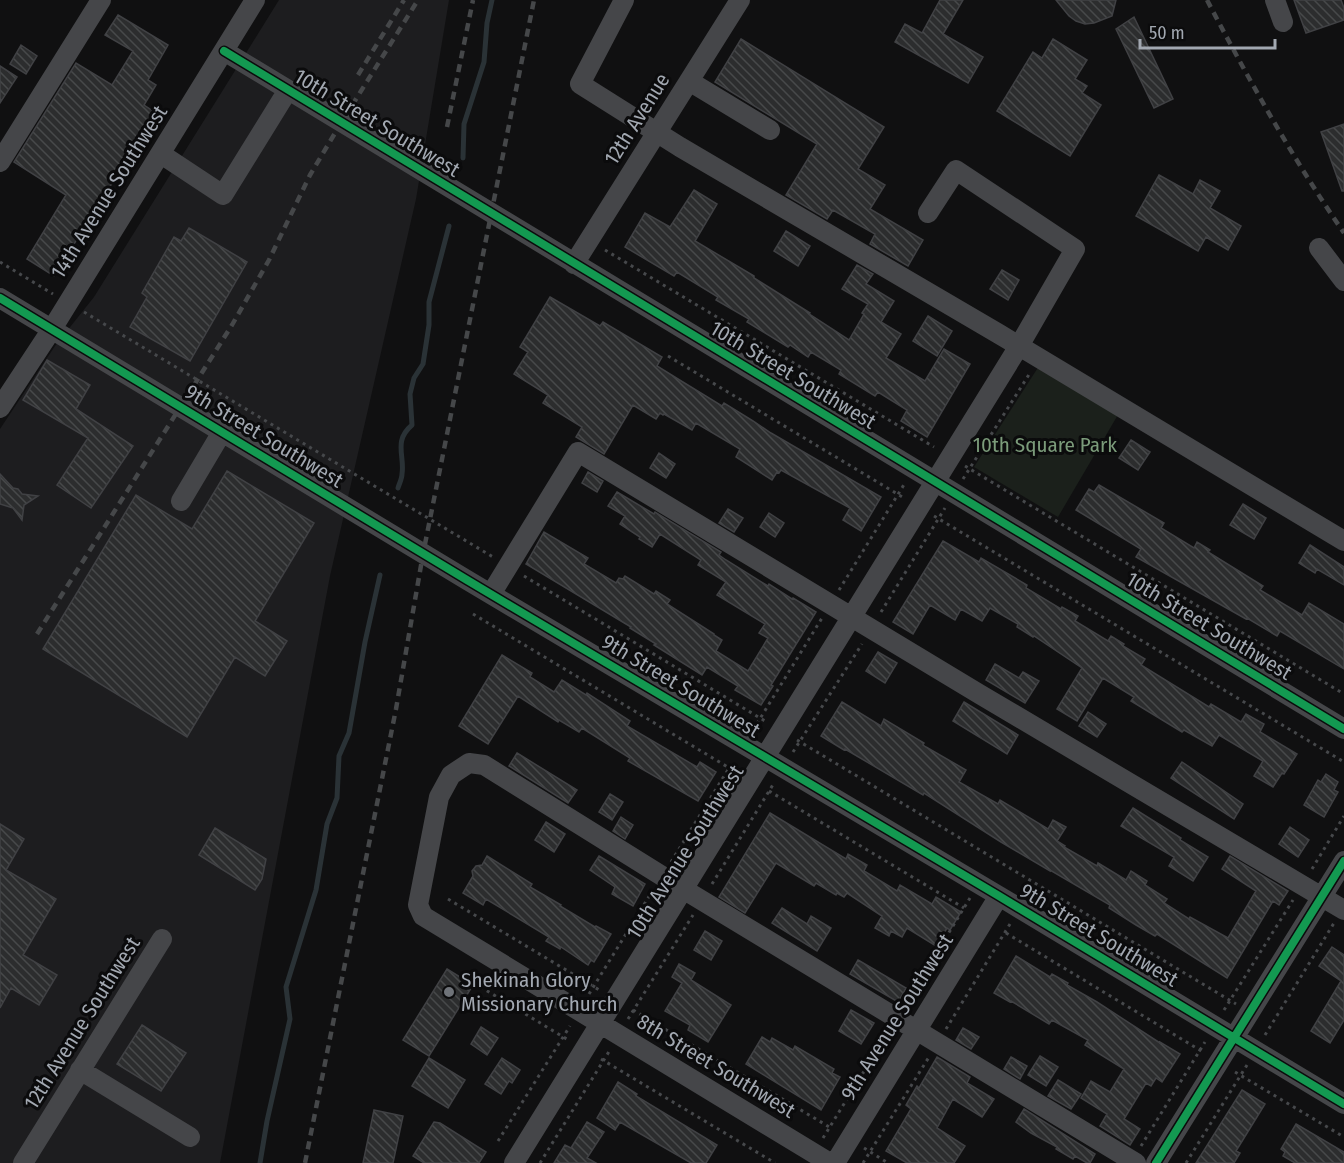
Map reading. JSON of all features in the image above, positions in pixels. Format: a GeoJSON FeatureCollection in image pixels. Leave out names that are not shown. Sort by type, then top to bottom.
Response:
{"type":"FeatureCollection","features":[{"type":"Feature","properties":{"kind":"street"},"geometry":{"type":"LineString","coordinates":[[0,162],[101,0]]}},
{"type":"Feature","properties":{"kind":"street","name":"14th Avenue Southwest"},"geometry":{"type":"LineString","coordinates":[[0,408],[52,329],[255,0]]}},
{"type":"Feature","properties":{"kind":"street"},"geometry":{"type":"LineString","coordinates":[[624,0],[580,84],[656,133],[1019,346],[1344,541]]}},
{"type":"Feature","properties":{"kind":"street"},"geometry":{"type":"LineString","coordinates":[[1275,0],[1283,22]]}},
{"type":"Feature","properties":{"kind":"street","name":"12th Avenue"},"geometry":{"type":"LineString","coordinates":[[574,264],[689,81],[732,3]]}},
{"type":"Feature","properties":{"kind":"street","name":"10th Street Southwest"},"geometry":{"type":"LineString","coordinates":[[224,51],[1344,729]]}},
{"type":"Feature","properties":{"kind":"street"},"geometry":{"type":"LineString","coordinates":[[689,81],[770,130]]}},
{"type":"Feature","properties":{"kind":"street"},"geometry":{"type":"LineString","coordinates":[[161,154],[223,195],[288,90]]}},
{"type":"Feature","properties":{"kind":"street","name":"10th Avenue Southwest"},"geometry":{"type":"LineString","coordinates":[[518,1161],[600,1024],[1019,346],[1075,249],[956,170],[928,213]]}},
{"type":"Feature","properties":{"kind":"street"},"geometry":{"type":"LineString","coordinates":[[1318,248],[1344,281]]}},
{"type":"Feature","properties":{"kind":"street","name":"9th Street Southwest"},"geometry":{"type":"LineString","coordinates":[[0,298],[1344,1104]]}},
{"type":"Feature","properties":{"kind":"street"},"geometry":{"type":"LineString","coordinates":[[181,501],[222,432]]}},
{"type":"Feature","properties":{"kind":"street"},"geometry":{"type":"LineString","coordinates":[[491,594],[578,452],[981,695],[1343,909]]}},
{"type":"Feature","properties":{"kind":"street","name":"8th Street Southwest"},"geometry":{"type":"LineString","coordinates":[[683,889],[484,765],[469,763],[451,775],[439,797],[417,905],[423,916],[832,1163]]}},
{"type":"Feature","properties":{"kind":"street"},"geometry":{"type":"LineString","coordinates":[[1156,1163],[1344,861]]}},
{"type":"Feature","properties":{"kind":"street"},"geometry":{"type":"LineString","coordinates":[[683,889],[1134,1162]]}},
{"type":"Feature","properties":{"kind":"street","name":"9th Avenue Southwest"},"geometry":{"type":"LineString","coordinates":[[832,1163],[918,1030],[999,896]]}},
{"type":"Feature","properties":{"kind":"street","name":"12th Avenue Southwest"},"geometry":{"type":"LineString","coordinates":[[22,1163],[162,939]]}},
{"type":"Feature","properties":{"kind":"street"},"geometry":{"type":"LineString","coordinates":[[80,1070],[190,1137]]}},
{"type":"Feature","properties":{"kind":"path"},"geometry":{"type":"LineString","coordinates":[[603,249],[936,448]]}},
{"type":"Feature","properties":{"kind":"path"},"geometry":{"type":"LineString","coordinates":[[0,262],[55,295]]}},
{"type":"Feature","properties":{"kind":"path"},"geometry":{"type":"LineString","coordinates":[[81,310],[767,722]]}},
{"type":"Feature","properties":{"kind":"path"},"geometry":{"type":"LineString","coordinates":[[668,356],[904,498]]}},
{"type":"Feature","properties":{"kind":"path"},"geometry":{"type":"LineString","coordinates":[[961,483],[1039,358]]}},
{"type":"Feature","properties":{"kind":"path"},"geometry":{"type":"LineString","coordinates":[[964,465],[1344,693]]}},
{"type":"Feature","properties":{"kind":"path"},"geometry":{"type":"LineString","coordinates":[[932,515],[1344,762]]}},
{"type":"Feature","properties":{"kind":"path"},"geometry":{"type":"LineString","coordinates":[[473,614],[738,773]]}},
{"type":"Feature","properties":{"kind":"path"},"geometry":{"type":"LineString","coordinates":[[794,738],[1238,1004]]}},
{"type":"Feature","properties":{"kind":"path"},"geometry":{"type":"LineString","coordinates":[[760,786],[964,908]]}},
{"type":"Feature","properties":{"kind":"path"},"geometry":{"type":"LineString","coordinates":[[1224,1010],[1344,816]]}},
{"type":"Feature","properties":{"kind":"path"},"geometry":{"type":"LineString","coordinates":[[448,899],[603,992]]}},
{"type":"Feature","properties":{"kind":"path"},"geometry":{"type":"LineString","coordinates":[[1265,1037],[1343,909]]}},
{"type":"Feature","properties":{"kind":"path"},"geometry":{"type":"LineString","coordinates":[[1005,932],[1207,1054]]}},
{"type":"Feature","properties":{"kind":"path"},"geometry":{"type":"LineString","coordinates":[[474,983],[571,1041]]}},
{"type":"Feature","properties":{"kind":"path"},"geometry":{"type":"LineString","coordinates":[[625,1005],[838,1132]]}},
{"type":"Feature","properties":{"kind":"path"},"geometry":{"type":"LineString","coordinates":[[498,1141],[571,1024]]}},
{"type":"Feature","properties":{"kind":"path"},"geometry":{"type":"LineString","coordinates":[[1134,1162],[1206,1041]]}},
{"type":"Feature","properties":{"kind":"path"},"geometry":{"type":"LineString","coordinates":[[540,1163],[611,1048]]}},
{"type":"Feature","properties":{"kind":"path"},"geometry":{"type":"LineString","coordinates":[[594,1055],[775,1163]]}},
{"type":"Feature","properties":{"kind":"path"},"geometry":{"type":"LineString","coordinates":[[1186,1163],[1248,1063]]}},
{"type":"Feature","properties":{"kind":"path"},"geometry":{"type":"LineString","coordinates":[[1233,1070],[1344,1137]]}},
{"type":"Feature","properties":{"kind":"path"},"geometry":{"type":"LineString","coordinates":[[861,1147],[888,1163]]}},
{"type":"Feature","properties":{"kind":"shaded area"},"geometry":{"type":"Polygon","coordinates":[[[279,0],[449,0],[416,199],[330,576],[220,1163],[0,1163],[0,429],[55,346],[94,297],[279,0]]]}},
{"type":"Feature","properties":{"kind":"green space","name":"10th Square Park"},"geometry":{"type":"Polygon","coordinates":[[[1039,366],[1119,413],[1058,517],[974,467],[1039,366]]]}},
{"type":"Feature","properties":{"kind":"building"},"geometry":{"type":"Polygon","coordinates":[[[940,0],[963,0],[943,34],[983,57],[968,83],[895,42],[905,24],[922,33],[940,0]]]}},
{"type":"Feature","properties":{"kind":"building"},"geometry":{"type":"Polygon","coordinates":[[[1056,0],[1116,0],[1112,16],[1085,24],[1069,16],[1056,0]]]}},
{"type":"Feature","properties":{"kind":"building"},"geometry":{"type":"Polygon","coordinates":[[[1294,0],[1341,0],[1344,20],[1306,33],[1294,0]]]}},
{"type":"Feature","properties":{"kind":"building"},"geometry":{"type":"Polygon","coordinates":[[[118,15],[168,45],[148,80],[156,85],[144,105],[156,113],[54,276],[27,259],[66,195],[14,162],[76,63],[112,85],[133,51],[105,35],[118,15]]]}},
{"type":"Feature","properties":{"kind":"building"},"geometry":{"type":"Polygon","coordinates":[[[1134,17],[1173,99],[1154,108],[1116,29],[1134,17]]]}},
{"type":"Feature","properties":{"kind":"building"},"geometry":{"type":"Polygon","coordinates":[[[741,39],[884,127],[858,169],[885,185],[870,209],[923,240],[908,266],[870,244],[875,234],[833,210],[827,219],[786,195],[817,144],[715,82],[741,39]]]}},
{"type":"Feature","properties":{"kind":"building"},"geometry":{"type":"Polygon","coordinates":[[[1053,39],[1087,60],[1075,79],[1087,86],[1082,93],[1101,105],[1070,156],[997,111],[1033,52],[1042,58],[1053,39]]]}},
{"type":"Feature","properties":{"kind":"building"},"geometry":{"type":"Polygon","coordinates":[[[21,45],[37,56],[26,74],[10,64],[21,45]]]}},
{"type":"Feature","properties":{"kind":"building"},"geometry":{"type":"Polygon","coordinates":[[[0,66],[17,77],[0,103],[0,66]]]}},
{"type":"Feature","properties":{"kind":"building"},"geometry":{"type":"Polygon","coordinates":[[[1344,124],[1344,191],[1342,191],[1321,132],[1344,124]]]}},
{"type":"Feature","properties":{"kind":"building"},"geometry":{"type":"Polygon","coordinates":[[[1159,175],[1193,194],[1200,180],[1220,191],[1210,208],[1241,226],[1228,250],[1206,237],[1198,251],[1136,216],[1159,175]]]}},
{"type":"Feature","properties":{"kind":"building"},"geometry":{"type":"Polygon","coordinates":[[[694,190],[717,204],[695,241],[754,276],[849,340],[868,304],[842,289],[857,265],[873,274],[866,284],[894,301],[881,322],[901,334],[886,358],[925,381],[944,349],[970,364],[927,437],[901,421],[907,410],[878,392],[875,396],[839,374],[841,370],[811,352],[808,357],[790,345],[788,347],[747,322],[749,319],[716,300],[718,297],[677,272],[674,276],[625,247],[645,213],[670,227],[694,190]]]}},
{"type":"Feature","properties":{"kind":"building"},"geometry":{"type":"Polygon","coordinates":[[[189,228],[247,262],[190,361],[130,327],[147,297],[142,293],[174,237],[181,241],[189,228]]]}},
{"type":"Feature","properties":{"kind":"building"},"geometry":{"type":"Polygon","coordinates":[[[786,231],[810,246],[798,266],[774,251],[786,231]]]}},
{"type":"Feature","properties":{"kind":"building"},"geometry":{"type":"Polygon","coordinates":[[[1002,270],[1019,280],[1008,300],[990,289],[1002,270]]]}},
{"type":"Feature","properties":{"kind":"building"},"geometry":{"type":"Polygon","coordinates":[[[550,297],[600,326],[603,322],[662,357],[657,366],[722,406],[724,403],[881,497],[861,531],[843,520],[850,508],[781,470],[772,480],[736,457],[740,449],[696,423],[692,430],[664,414],[660,413],[656,419],[633,405],[604,454],[576,437],[582,427],[543,403],[548,395],[514,374],[528,352],[520,347],[550,297]]]}},
{"type":"Feature","properties":{"kind":"building"},"geometry":{"type":"Polygon","coordinates":[[[928,316],[952,331],[937,356],[913,341],[928,316]]]}},
{"type":"Feature","properties":{"kind":"building"},"geometry":{"type":"Polygon","coordinates":[[[47,360],[90,385],[76,409],[133,446],[91,508],[57,485],[88,438],[23,400],[47,360]]]}},
{"type":"Feature","properties":{"kind":"building"},"geometry":{"type":"Polygon","coordinates":[[[1131,440],[1150,452],[1138,470],[1119,458],[1131,440]]]}},
{"type":"Feature","properties":{"kind":"building"},"geometry":{"type":"Polygon","coordinates":[[[659,453],[675,464],[666,478],[650,468],[659,453]]]}},
{"type":"Feature","properties":{"kind":"building"},"geometry":{"type":"Polygon","coordinates":[[[227,471],[314,523],[255,621],[287,641],[265,676],[235,657],[187,737],[43,649],[136,495],[192,529],[227,471]]]}},
{"type":"Feature","properties":{"kind":"building"},"geometry":{"type":"Polygon","coordinates":[[[588,472],[603,481],[597,492],[582,483],[588,472]]]}},
{"type":"Feature","properties":{"kind":"building"},"geometry":{"type":"Polygon","coordinates":[[[0,474],[22,494],[38,496],[24,505],[22,520],[13,508],[0,504],[0,474]]]}},
{"type":"Feature","properties":{"kind":"building"},"geometry":{"type":"Polygon","coordinates":[[[1099,485],[1164,523],[1161,528],[1194,548],[1197,542],[1210,550],[1208,552],[1263,586],[1260,590],[1302,615],[1309,603],[1344,624],[1344,669],[1280,631],[1277,636],[1136,557],[1141,549],[1076,510],[1089,489],[1094,492],[1099,485]]]}},
{"type":"Feature","properties":{"kind":"building"},"geometry":{"type":"Polygon","coordinates":[[[617,492],[721,552],[719,555],[768,586],[769,584],[816,612],[761,705],[735,690],[738,686],[707,667],[702,675],[654,645],[656,644],[631,627],[526,564],[544,532],[588,558],[584,564],[616,583],[619,578],[623,579],[625,576],[654,594],[656,591],[670,600],[667,604],[722,640],[716,651],[748,671],[768,638],[759,633],[765,624],[717,595],[726,582],[698,565],[701,560],[660,534],[652,547],[620,524],[625,516],[608,506],[617,492]]]}},
{"type":"Feature","properties":{"kind":"building"},"geometry":{"type":"Polygon","coordinates":[[[1243,504],[1266,518],[1254,539],[1230,525],[1243,504]]]}},
{"type":"Feature","properties":{"kind":"building"},"geometry":{"type":"Polygon","coordinates":[[[728,509],[743,518],[734,532],[719,523],[728,509]]]}},
{"type":"Feature","properties":{"kind":"building"},"geometry":{"type":"Polygon","coordinates":[[[769,513],[784,523],[775,537],[760,527],[769,513]]]}},
{"type":"Feature","properties":{"kind":"building"},"geometry":{"type":"Polygon","coordinates":[[[943,541],[979,562],[981,558],[1027,585],[1026,588],[1061,609],[1062,607],[1078,616],[1075,621],[1108,641],[1111,636],[1124,644],[1123,646],[1145,659],[1141,665],[1209,707],[1211,704],[1241,722],[1246,714],[1264,724],[1260,732],[1297,754],[1273,787],[1254,776],[1263,761],[1219,735],[1212,746],[1184,730],[1182,732],[1131,701],[1134,697],[1103,678],[1077,721],[1057,709],[1082,668],[1017,627],[1018,624],[990,608],[982,621],[961,609],[955,620],[930,605],[913,634],[893,622],[943,541]]]}},
{"type":"Feature","properties":{"kind":"building"},"geometry":{"type":"Polygon","coordinates":[[[1310,545],[1344,567],[1344,585],[1317,569],[1315,573],[1299,563],[1310,545]]]}},
{"type":"Feature","properties":{"kind":"building"},"geometry":{"type":"Polygon","coordinates":[[[878,652],[897,663],[885,683],[866,671],[878,652]]]}},
{"type":"Feature","properties":{"kind":"building"},"geometry":{"type":"Polygon","coordinates":[[[502,655],[532,673],[530,677],[554,692],[562,680],[630,721],[627,726],[697,767],[700,762],[716,772],[698,801],[628,761],[630,758],[582,728],[579,732],[559,720],[558,722],[518,696],[488,744],[459,726],[502,655]]]}},
{"type":"Feature","properties":{"kind":"building"},"geometry":{"type":"Polygon","coordinates":[[[995,664],[1019,678],[1023,672],[1039,681],[1025,703],[986,680],[995,664]]]}},
{"type":"Feature","properties":{"kind":"building"},"geometry":{"type":"Polygon","coordinates":[[[842,702],[881,726],[884,719],[966,770],[959,782],[998,804],[1000,800],[1048,829],[1053,820],[1066,827],[1057,841],[1064,847],[1097,866],[1098,863],[1126,880],[1131,871],[1147,881],[1145,885],[1167,899],[1164,903],[1189,919],[1190,917],[1228,938],[1256,891],[1222,869],[1230,856],[1288,891],[1279,905],[1273,901],[1227,978],[1157,934],[1155,936],[1136,925],[1109,908],[1110,905],[1001,842],[924,793],[923,795],[821,736],[842,702]]]}},
{"type":"Feature","properties":{"kind":"building"},"geometry":{"type":"Polygon","coordinates":[[[964,702],[1018,735],[1007,754],[953,721],[964,702]]]}},
{"type":"Feature","properties":{"kind":"building"},"geometry":{"type":"Polygon","coordinates":[[[1088,712],[1106,724],[1097,737],[1079,726],[1088,712]]]}},
{"type":"Feature","properties":{"kind":"building"},"geometry":{"type":"Polygon","coordinates":[[[517,753],[577,790],[568,803],[509,766],[517,753]]]}},
{"type":"Feature","properties":{"kind":"building"},"geometry":{"type":"Polygon","coordinates":[[[1182,762],[1243,804],[1234,819],[1171,778],[1182,762]]]}},
{"type":"Feature","properties":{"kind":"building"},"geometry":{"type":"Polygon","coordinates":[[[1326,774],[1338,782],[1334,790],[1338,792],[1324,817],[1304,805],[1318,780],[1321,782],[1326,774]]]}},
{"type":"Feature","properties":{"kind":"building"},"geometry":{"type":"Polygon","coordinates":[[[610,794],[623,802],[612,820],[599,812],[610,794]]]}},
{"type":"Feature","properties":{"kind":"building"},"geometry":{"type":"Polygon","coordinates":[[[1133,808],[1208,857],[1193,881],[1169,866],[1174,857],[1121,826],[1133,808]]]}},
{"type":"Feature","properties":{"kind":"building"},"geometry":{"type":"Polygon","coordinates":[[[770,813],[846,859],[848,854],[867,865],[864,871],[897,891],[900,885],[932,904],[936,897],[961,912],[950,930],[947,928],[936,946],[907,928],[902,937],[891,931],[889,936],[875,928],[882,916],[847,893],[844,897],[816,883],[814,886],[776,863],[745,913],[719,897],[770,813]]]}},
{"type":"Feature","properties":{"kind":"building"},"geometry":{"type":"Polygon","coordinates":[[[621,817],[633,825],[625,839],[613,831],[621,817]]]}},
{"type":"Feature","properties":{"kind":"building"},"geometry":{"type":"Polygon","coordinates":[[[546,822],[565,834],[554,852],[535,840],[546,822]]]}},
{"type":"Feature","properties":{"kind":"building"},"geometry":{"type":"Polygon","coordinates":[[[0,824],[24,839],[6,870],[56,899],[23,955],[57,975],[39,1005],[11,988],[0,1008],[0,824]]]}},
{"type":"Feature","properties":{"kind":"building"},"geometry":{"type":"Polygon","coordinates":[[[1290,827],[1309,840],[1298,857],[1279,844],[1290,827]]]}},
{"type":"Feature","properties":{"kind":"building"},"geometry":{"type":"Polygon","coordinates":[[[215,828],[266,859],[262,879],[255,890],[199,855],[215,828]]]}},
{"type":"Feature","properties":{"kind":"building"},"geometry":{"type":"Polygon","coordinates":[[[487,856],[532,884],[530,887],[560,906],[611,934],[594,962],[591,960],[588,965],[561,947],[560,949],[546,941],[549,937],[486,899],[483,905],[463,893],[473,876],[472,871],[476,866],[482,865],[487,856]]]}},
{"type":"Feature","properties":{"kind":"building"},"geometry":{"type":"Polygon","coordinates":[[[599,856],[645,884],[633,906],[612,894],[615,887],[590,870],[599,856]]]}},
{"type":"Feature","properties":{"kind":"building"},"geometry":{"type":"Polygon","coordinates":[[[782,908],[807,924],[811,916],[831,928],[817,951],[772,923],[782,908]]]}},
{"type":"Feature","properties":{"kind":"building"},"geometry":{"type":"Polygon","coordinates":[[[705,931],[722,941],[711,960],[694,950],[705,931]]]}},
{"type":"Feature","properties":{"kind":"building"},"geometry":{"type":"Polygon","coordinates":[[[1332,947],[1344,955],[1344,1020],[1330,1043],[1311,1031],[1341,981],[1319,966],[1332,947]]]}},
{"type":"Feature","properties":{"kind":"building"},"geometry":{"type":"Polygon","coordinates":[[[1016,956],[1050,977],[1052,974],[1068,983],[1067,985],[1180,1054],[1162,1082],[1156,1078],[1151,1086],[1146,1083],[1124,1119],[1140,1129],[1130,1145],[1100,1126],[1107,1114],[1081,1098],[1091,1081],[1110,1092],[1124,1069],[1085,1045],[1088,1040],[1052,1020],[1049,1024],[994,993],[1016,956]]]}},
{"type":"Feature","properties":{"kind":"building"},"geometry":{"type":"Polygon","coordinates":[[[858,960],[906,988],[898,1002],[850,974],[858,960]]]}},
{"type":"Feature","properties":{"kind":"building"},"geometry":{"type":"Polygon","coordinates":[[[679,964],[695,973],[691,980],[731,1005],[708,1042],[688,1030],[690,1025],[665,1011],[682,983],[672,977],[679,964]]]}},
{"type":"Feature","properties":{"kind":"building"},"geometry":{"type":"Polygon","coordinates":[[[447,969],[473,985],[429,1056],[403,1040],[447,969]]]}},
{"type":"Feature","properties":{"kind":"building"},"geometry":{"type":"Polygon","coordinates":[[[851,1010],[874,1023],[861,1044],[839,1031],[851,1010]]]}},
{"type":"Feature","properties":{"kind":"building"},"geometry":{"type":"Polygon","coordinates":[[[142,1025],[186,1053],[161,1091],[117,1064],[142,1025]]]}},
{"type":"Feature","properties":{"kind":"building"},"geometry":{"type":"Polygon","coordinates":[[[481,1027],[498,1038],[487,1055],[471,1044],[481,1027]]]}},
{"type":"Feature","properties":{"kind":"building"},"geometry":{"type":"Polygon","coordinates":[[[963,1028],[979,1037],[971,1049],[956,1040],[963,1028]]]}},
{"type":"Feature","properties":{"kind":"building"},"geometry":{"type":"Polygon","coordinates":[[[762,1037],[770,1042],[772,1038],[793,1050],[795,1046],[834,1069],[832,1073],[840,1077],[821,1110],[746,1064],[762,1037]]]}},
{"type":"Feature","properties":{"kind":"building"},"geometry":{"type":"Polygon","coordinates":[[[1040,1056],[1058,1067],[1046,1086],[1028,1075],[1040,1056]]]}},
{"type":"Feature","properties":{"kind":"building"},"geometry":{"type":"Polygon","coordinates":[[[937,1057],[970,1077],[967,1083],[994,1099],[982,1117],[953,1099],[937,1128],[965,1146],[954,1163],[907,1163],[886,1151],[911,1109],[906,1105],[937,1057]]]}},
{"type":"Feature","properties":{"kind":"building"},"geometry":{"type":"Polygon","coordinates":[[[1011,1057],[1027,1066],[1020,1079],[1004,1069],[1011,1057]]]}},
{"type":"Feature","properties":{"kind":"building"},"geometry":{"type":"Polygon","coordinates":[[[429,1058],[465,1080],[448,1108],[412,1086],[429,1058]]]}},
{"type":"Feature","properties":{"kind":"building"},"geometry":{"type":"Polygon","coordinates":[[[502,1058],[520,1070],[501,1094],[485,1084],[502,1058]]]}},
{"type":"Feature","properties":{"kind":"building"},"geometry":{"type":"Polygon","coordinates":[[[1058,1080],[1081,1094],[1071,1109],[1048,1096],[1058,1080]]]}},
{"type":"Feature","properties":{"kind":"building"},"geometry":{"type":"Polygon","coordinates":[[[618,1082],[637,1094],[636,1096],[717,1145],[706,1163],[691,1163],[620,1122],[615,1130],[597,1118],[618,1082]]]}},
{"type":"Feature","properties":{"kind":"building"},"geometry":{"type":"Polygon","coordinates":[[[1242,1090],[1265,1104],[1236,1151],[1240,1153],[1234,1163],[1196,1163],[1242,1090]]]}},
{"type":"Feature","properties":{"kind":"building"},"geometry":{"type":"Polygon","coordinates":[[[1024,1109],[1095,1154],[1090,1163],[1075,1156],[1073,1159],[1016,1122],[1024,1109]]]}},
{"type":"Feature","properties":{"kind":"building"},"geometry":{"type":"Polygon","coordinates":[[[374,1110],[403,1116],[393,1163],[363,1163],[374,1110]]]}},
{"type":"Feature","properties":{"kind":"building"},"geometry":{"type":"Polygon","coordinates":[[[434,1122],[440,1123],[486,1152],[479,1163],[424,1163],[413,1156],[434,1122]]]}},
{"type":"Feature","properties":{"kind":"building"},"geometry":{"type":"Polygon","coordinates":[[[587,1122],[604,1132],[587,1158],[596,1163],[554,1163],[565,1145],[571,1148],[587,1122]]]}},
{"type":"Feature","properties":{"kind":"building"},"geometry":{"type":"Polygon","coordinates":[[[1296,1124],[1344,1152],[1344,1163],[1295,1163],[1283,1156],[1285,1152],[1281,1149],[1296,1124]]]}},
{"type":"Feature","properties":{"kind":"waterway"},"geometry":{"type":"LineString","coordinates":[[463,158],[464,124],[484,62],[487,23],[492,0]]}},
{"type":"Feature","properties":{"kind":"waterway"},"geometry":{"type":"LineString","coordinates":[[398,488],[403,467],[401,443],[406,431],[412,425],[410,394],[414,378],[423,364],[429,325],[429,302],[449,226]]}},
{"type":"Feature","properties":{"kind":"waterway"},"geometry":{"type":"LineString","coordinates":[[260,1163],[290,1019],[286,987],[316,890],[327,824],[337,798],[339,756],[349,733],[365,642],[380,575]]}},
{"type":"Feature","properties":{"kind":"railway"},"geometry":{"type":"LineString","coordinates":[[358,75],[404,0]]}},
{"type":"Feature","properties":{"kind":"railway"},"geometry":{"type":"LineString","coordinates":[[37,634],[232,325],[269,260],[310,175],[418,0]]}},
{"type":"Feature","properties":{"kind":"railway"},"geometry":{"type":"LineString","coordinates":[[447,127],[473,0]]}},
{"type":"Feature","properties":{"kind":"railway"},"geometry":{"type":"LineString","coordinates":[[305,1163],[396,709],[423,554],[534,0]]}},
{"type":"Feature","properties":{"kind":"railway"},"geometry":{"type":"LineString","coordinates":[[1207,0],[1272,119],[1344,233]]}},
{"type":"Feature","properties":{"kind":"cycle path"},"geometry":{"type":"LineString","coordinates":[[224,51],[1344,729]]}},
{"type":"Feature","properties":{"kind":"cycle path"},"geometry":{"type":"LineString","coordinates":[[0,298],[1344,1104]]}},
{"type":"Feature","properties":{"kind":"cycle path"},"geometry":{"type":"LineString","coordinates":[[1156,1163],[1344,861]]}},
{"type":"Feature","properties":{"kind":"place","name":"Shekinah Glory Missionary Church"},"geometry":{"type":"Point","coordinates":[449,992]}}]}
